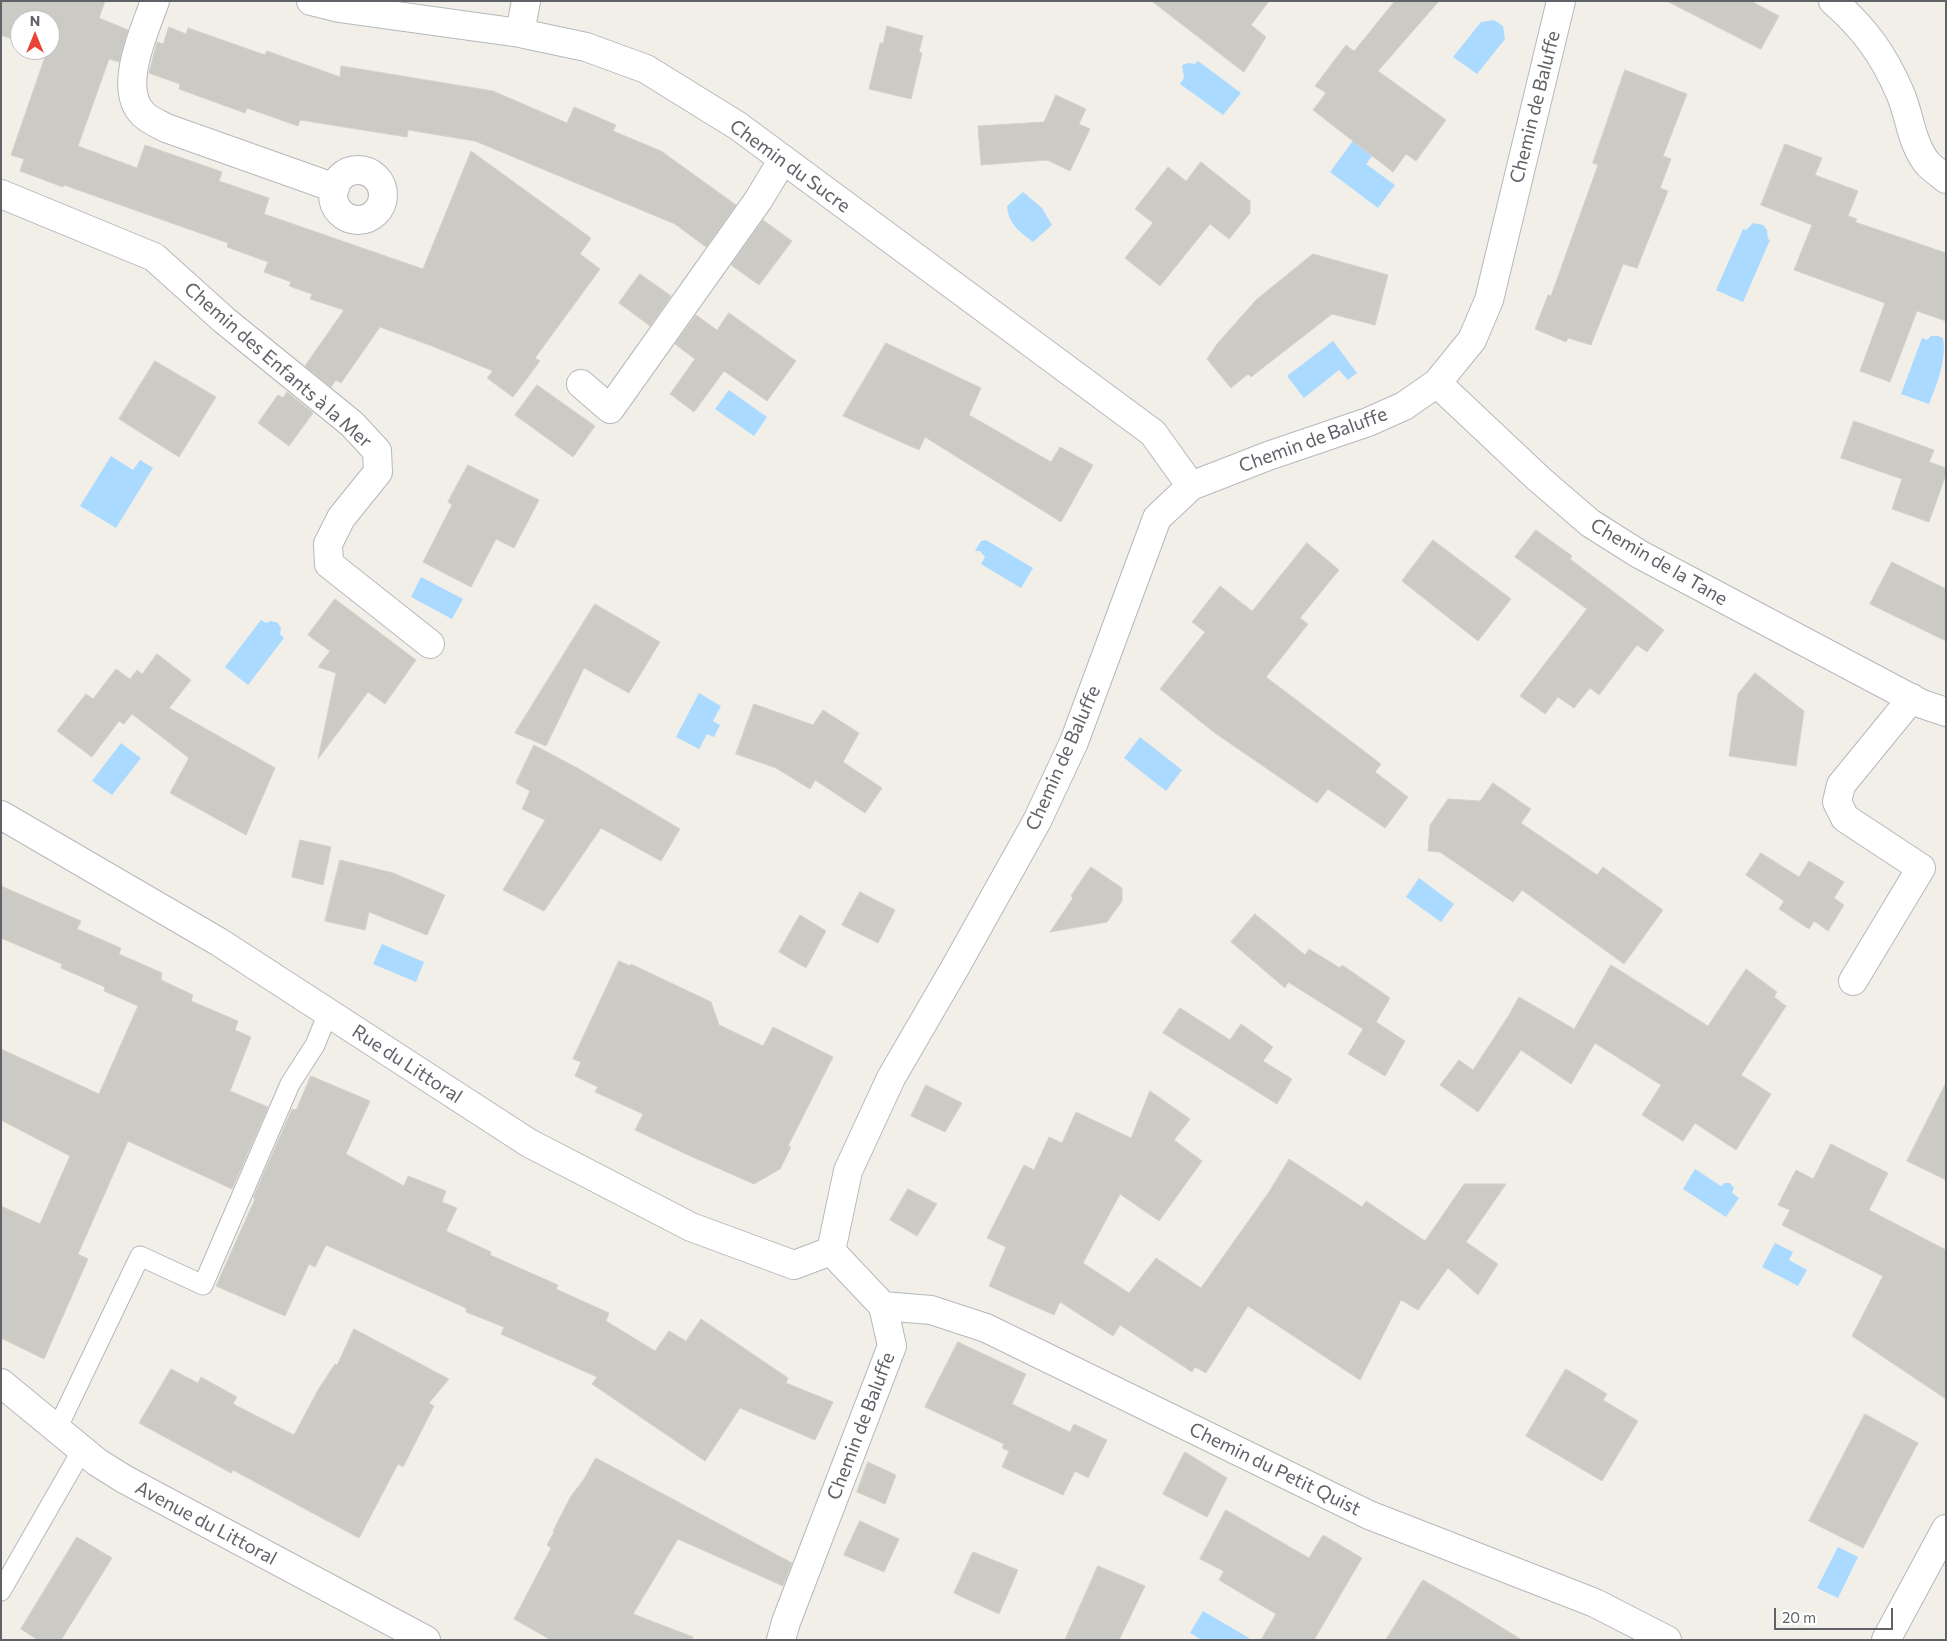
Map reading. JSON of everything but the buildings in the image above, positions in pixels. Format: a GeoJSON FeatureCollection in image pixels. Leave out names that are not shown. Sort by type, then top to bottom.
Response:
{"type":"FeatureCollection","features":[{"type":"Feature","properties":{"kind":"street"},"geometry":{"type":"LineString","coordinates":[[155,1],[134,63],[133,99],[143,114],[166,128],[335,188]]}},
{"type":"Feature","properties":{"kind":"street","name":"Chemin du Sucre"},"geometry":{"type":"LineString","coordinates":[[311,1],[340,4],[520,34],[586,47],[646,69],[738,126],[1153,433],[1191,486]]}},
{"type":"Feature","properties":{"kind":"street"},"geometry":{"type":"LineString","coordinates":[[520,34],[526,1]]}},
{"type":"Feature","properties":{"kind":"street","name":"Chemin de Baluffe"},"geometry":{"type":"LineString","coordinates":[[831,1251],[848,1171],[891,1078],[1037,821],[1074,742],[1157,518],[1191,486],[1268,456],[1368,422],[1404,406],[1437,383],[1472,340],[1489,300],[1561,1]]}},
{"type":"Feature","properties":{"kind":"street"},"geometry":{"type":"LineString","coordinates":[[1832,1],[1850,16],[1881,53],[1901,94],[1914,137],[1927,163],[1946,179]]}},
{"type":"Feature","properties":{"kind":"street"},"geometry":{"type":"LineString","coordinates":[[580,384],[610,409],[759,199],[783,160]]}},
{"type":"Feature","properties":{"kind":"street","name":"Chemin des Enfants à la Mer"},"geometry":{"type":"LineString","coordinates":[[1,194],[154,257],[224,320],[352,424],[377,451],[378,472],[341,518],[328,544],[329,564],[430,644]]}},
{"type":"Feature","properties":{"kind":"street","name":"Chemin de la Tane"},"geometry":{"type":"LineString","coordinates":[[1437,383],[1539,479],[1590,523],[1639,554],[1922,704],[1946,712]]}},
{"type":"Feature","properties":{"kind":"street"},"geometry":{"type":"LineString","coordinates":[[1853,981],[1921,868],[1845,818],[1837,802],[1841,786],[1912,698]]}},
{"type":"Feature","properties":{"kind":"street","name":"Rue du Littoral"},"geometry":{"type":"LineString","coordinates":[[1,815],[219,942],[529,1143],[691,1227],[794,1265],[831,1251]]}},
{"type":"Feature","properties":{"kind":"street"},"geometry":{"type":"LineString","coordinates":[[831,1251],[883,1306]]}},
{"type":"Feature","properties":{"kind":"street","name":"Chemin de Baluffe"},"geometry":{"type":"LineString","coordinates":[[781,1640],[786,1622],[892,1346],[883,1306]]}},
{"type":"Feature","properties":{"kind":"street","name":"Chemin du Petit Quist"},"geometry":{"type":"LineString","coordinates":[[883,1306],[931,1310],[986,1328],[1369,1515],[1595,1603],[1667,1640]]}},
{"type":"Feature","properties":{"kind":"street","name":"Avenue du Littoral"},"geometry":{"type":"LineString","coordinates":[[1,1383],[97,1462],[124,1479],[426,1640]]}},
{"type":"Feature","properties":{"kind":"street"},"geometry":{"type":"LineString","coordinates":[[1886,1640],[1946,1529]]}},
{"type":"Feature","properties":{"kind":"lane"},"geometry":{"type":"LineString","coordinates":[[57,1429],[140,1256],[203,1285],[290,1084],[314,1045],[328,1013]]}},
{"type":"Feature","properties":{"kind":"lane"},"geometry":{"type":"LineString","coordinates":[[1,1591],[82,1450]]}},
{"type":"Feature","properties":{"kind":"water"},"geometry":{"type":"Polygon","coordinates":[[[1494,20],[1503,26],[1505,39],[1477,74],[1453,57],[1481,22],[1494,20]]]}},
{"type":"Feature","properties":{"kind":"water"},"geometry":{"type":"Polygon","coordinates":[[[1198,61],[1241,93],[1223,115],[1180,84],[1184,78],[1182,65],[1195,64],[1198,61]]]}},
{"type":"Feature","properties":{"kind":"water"},"geometry":{"type":"Polygon","coordinates":[[[1355,138],[1375,152],[1366,164],[1395,185],[1378,208],[1330,172],[1355,138]]]}},
{"type":"Feature","properties":{"kind":"water"},"geometry":{"type":"Polygon","coordinates":[[[1023,192],[1042,208],[1052,225],[1033,242],[1012,223],[1008,213],[1007,206],[1023,192]]]}},
{"type":"Feature","properties":{"kind":"water"},"geometry":{"type":"Polygon","coordinates":[[[1753,223],[1763,225],[1767,230],[1768,239],[1770,240],[1743,302],[1716,290],[1743,229],[1746,230],[1753,223]]]}},
{"type":"Feature","properties":{"kind":"water"},"geometry":{"type":"Polygon","coordinates":[[[1931,336],[1943,338],[1944,354],[1929,404],[1901,394],[1922,338],[1927,340],[1931,336]]]}},
{"type":"Feature","properties":{"kind":"water"},"geometry":{"type":"Polygon","coordinates":[[[1333,341],[1357,373],[1348,380],[1339,370],[1304,398],[1287,376],[1333,341]]]}},
{"type":"Feature","properties":{"kind":"water"},"geometry":{"type":"Polygon","coordinates":[[[729,390],[767,417],[754,436],[715,409],[729,390]]]}},
{"type":"Feature","properties":{"kind":"water"},"geometry":{"type":"Polygon","coordinates":[[[111,456],[133,470],[140,460],[153,468],[116,528],[80,506],[111,456]]]}},
{"type":"Feature","properties":{"kind":"water"},"geometry":{"type":"Polygon","coordinates":[[[986,540],[1033,568],[1021,588],[981,564],[985,557],[980,551],[975,551],[981,541],[986,540]]]}},
{"type":"Feature","properties":{"kind":"water"},"geometry":{"type":"Polygon","coordinates":[[[421,577],[463,599],[452,619],[411,597],[421,577]]]}},
{"type":"Feature","properties":{"kind":"water"},"geometry":{"type":"Polygon","coordinates":[[[261,620],[266,623],[271,621],[278,623],[281,628],[280,634],[284,638],[248,685],[225,667],[261,620]]]}},
{"type":"Feature","properties":{"kind":"water"},"geometry":{"type":"Polygon","coordinates":[[[699,693],[721,706],[713,721],[720,725],[714,737],[707,734],[699,749],[676,737],[699,693]]]}},
{"type":"Feature","properties":{"kind":"water"},"geometry":{"type":"Polygon","coordinates":[[[1140,737],[1182,770],[1166,791],[1124,758],[1140,737]]]}},
{"type":"Feature","properties":{"kind":"water"},"geometry":{"type":"Polygon","coordinates":[[[121,743],[141,758],[112,795],[92,781],[121,743]]]}},
{"type":"Feature","properties":{"kind":"water"},"geometry":{"type":"Polygon","coordinates":[[[1419,878],[1454,904],[1441,922],[1406,897],[1419,878]]]}},
{"type":"Feature","properties":{"kind":"water"},"geometry":{"type":"Polygon","coordinates":[[[382,944],[424,962],[416,982],[373,964],[382,944]]]}},
{"type":"Feature","properties":{"kind":"water"},"geometry":{"type":"Polygon","coordinates":[[[1695,1169],[1721,1186],[1725,1183],[1730,1183],[1734,1188],[1732,1193],[1739,1198],[1726,1217],[1683,1189],[1695,1169]]]}},
{"type":"Feature","properties":{"kind":"water"},"geometry":{"type":"Polygon","coordinates":[[[1775,1243],[1793,1252],[1789,1260],[1807,1270],[1798,1286],[1762,1267],[1775,1243]]]}},
{"type":"Feature","properties":{"kind":"water"},"geometry":{"type":"Polygon","coordinates":[[[1838,1547],[1858,1557],[1838,1598],[1817,1588],[1838,1547]]]}},
{"type":"Feature","properties":{"kind":"water"},"geometry":{"type":"Polygon","coordinates":[[[1203,1611],[1249,1638],[1249,1640],[1202,1640],[1190,1633],[1203,1611]]]}}]}
